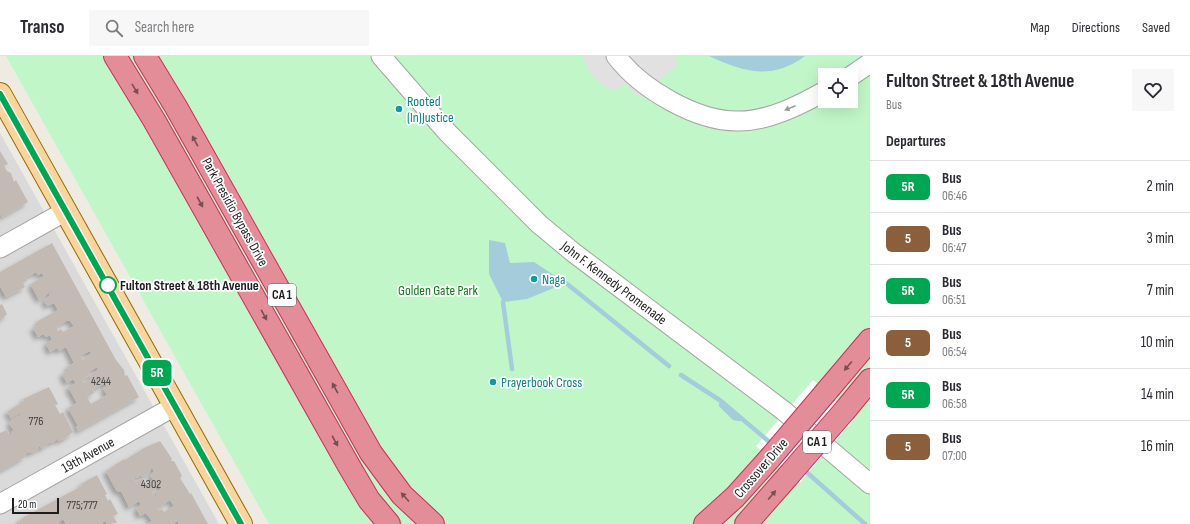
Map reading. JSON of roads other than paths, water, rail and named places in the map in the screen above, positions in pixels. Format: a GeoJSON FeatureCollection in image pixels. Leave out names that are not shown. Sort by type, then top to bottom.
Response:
{"type":"FeatureCollection","features":[{"type":"Feature","properties":{"kind":"highway","name":"Park Presidio Bypass Drive"},"geometry":{"type":"LineString","coordinates":[[115,56],[154,120],[349,466],[369,500],[389,524]]}},
{"type":"Feature","properties":{"kind":"highway","name":"Park Presidio Bypass Drive"},"geometry":{"type":"LineString","coordinates":[[145,56],[176,107],[371,453],[402,495],[433,524]]}},
{"type":"Feature","properties":{"kind":"highway","name":"Crossover Drive"},"geometry":{"type":"LineString","coordinates":[[735,497],[870,340]]}},
{"type":"Feature","properties":{"kind":"highway","name":"Crossover Drive"},"geometry":{"type":"LineString","coordinates":[[750,521],[870,380]]}},
{"type":"Feature","properties":{"kind":"highway","name":"CA 1"},"geometry":{"type":"LineString","coordinates":[[705,524],[735,497]]}},
{"type":"Feature","properties":{"kind":"main road"},"geometry":{"type":"LineString","coordinates":[[0,94],[241,524]]}},
{"type":"Feature","properties":{"kind":"main road","name":"Crossover Drive"},"geometry":{"type":"LineString","coordinates":[[718,524],[735,497]]}},
{"type":"Feature","properties":{"kind":"street","name":"John F. Kennedy Promenade"},"geometry":{"type":"LineString","coordinates":[[381,56],[447,132],[539,224],[784,411],[870,484]]}},
{"type":"Feature","properties":{"kind":"street"},"geometry":{"type":"LineString","coordinates":[[616,56],[634,76],[655,91],[690,110],[708,116],[740,122],[783,111],[818,94]]}},
{"type":"Feature","properties":{"kind":"street"},"geometry":{"type":"LineString","coordinates":[[858,72],[870,64]]}},
{"type":"Feature","properties":{"kind":"street"},"geometry":{"type":"LineString","coordinates":[[0,248],[66,211]]}},
{"type":"Feature","properties":{"kind":"street","name":"19th Avenue"},"geometry":{"type":"LineString","coordinates":[[0,504],[175,406]]}},
{"type":"Feature","properties":{"kind":"water"},"geometry":{"type":"Polygon","coordinates":[[[709,56],[805,56],[793,64],[781,69],[757,71],[746,70],[709,56]]]}},
{"type":"Feature","properties":{"kind":"water"},"geometry":{"type":"Polygon","coordinates":[[[489,240],[505,243],[510,263],[534,262],[566,283],[527,299],[503,302],[489,274],[489,240]]]}},
{"type":"Feature","properties":{"kind":"waterway"},"geometry":{"type":"LineString","coordinates":[[566,283],[669,366]]}},
{"type":"Feature","properties":{"kind":"waterway"},"geometry":{"type":"LineString","coordinates":[[503,302],[512,369]]}},
{"type":"Feature","properties":{"kind":"waterway"},"geometry":{"type":"LineString","coordinates":[[681,375],[721,401],[773,445]]}},
{"type":"Feature","properties":{"kind":"waterway"},"geometry":{"type":"LineString","coordinates":[[721,405],[734,418],[740,419]]}},
{"type":"Feature","properties":{"kind":"waterway"},"geometry":{"type":"LineString","coordinates":[[802,468],[865,524]]}},
{"type":"Feature","properties":{"kind":"place","name":"Rooted (In)Justice"},"geometry":{"type":"Point","coordinates":[399,109]}},
{"type":"Feature","properties":{"kind":"place","name":"Naga"},"geometry":{"type":"Point","coordinates":[534,279]}},
{"type":"Feature","properties":{"kind":"place","name":"Fulton Street & 18th Avenue"},"geometry":{"type":"Point","coordinates":[108,285]}},
{"type":"Feature","properties":{"kind":"place","name":"Prayerbook Cross"},"geometry":{"type":"Point","coordinates":[493,382]}},
{"type":"Feature","properties":{"kind":"park label","name":"Golden Gate Park"},"geometry":{"type":"Point","coordinates":[438,290]}}]}
